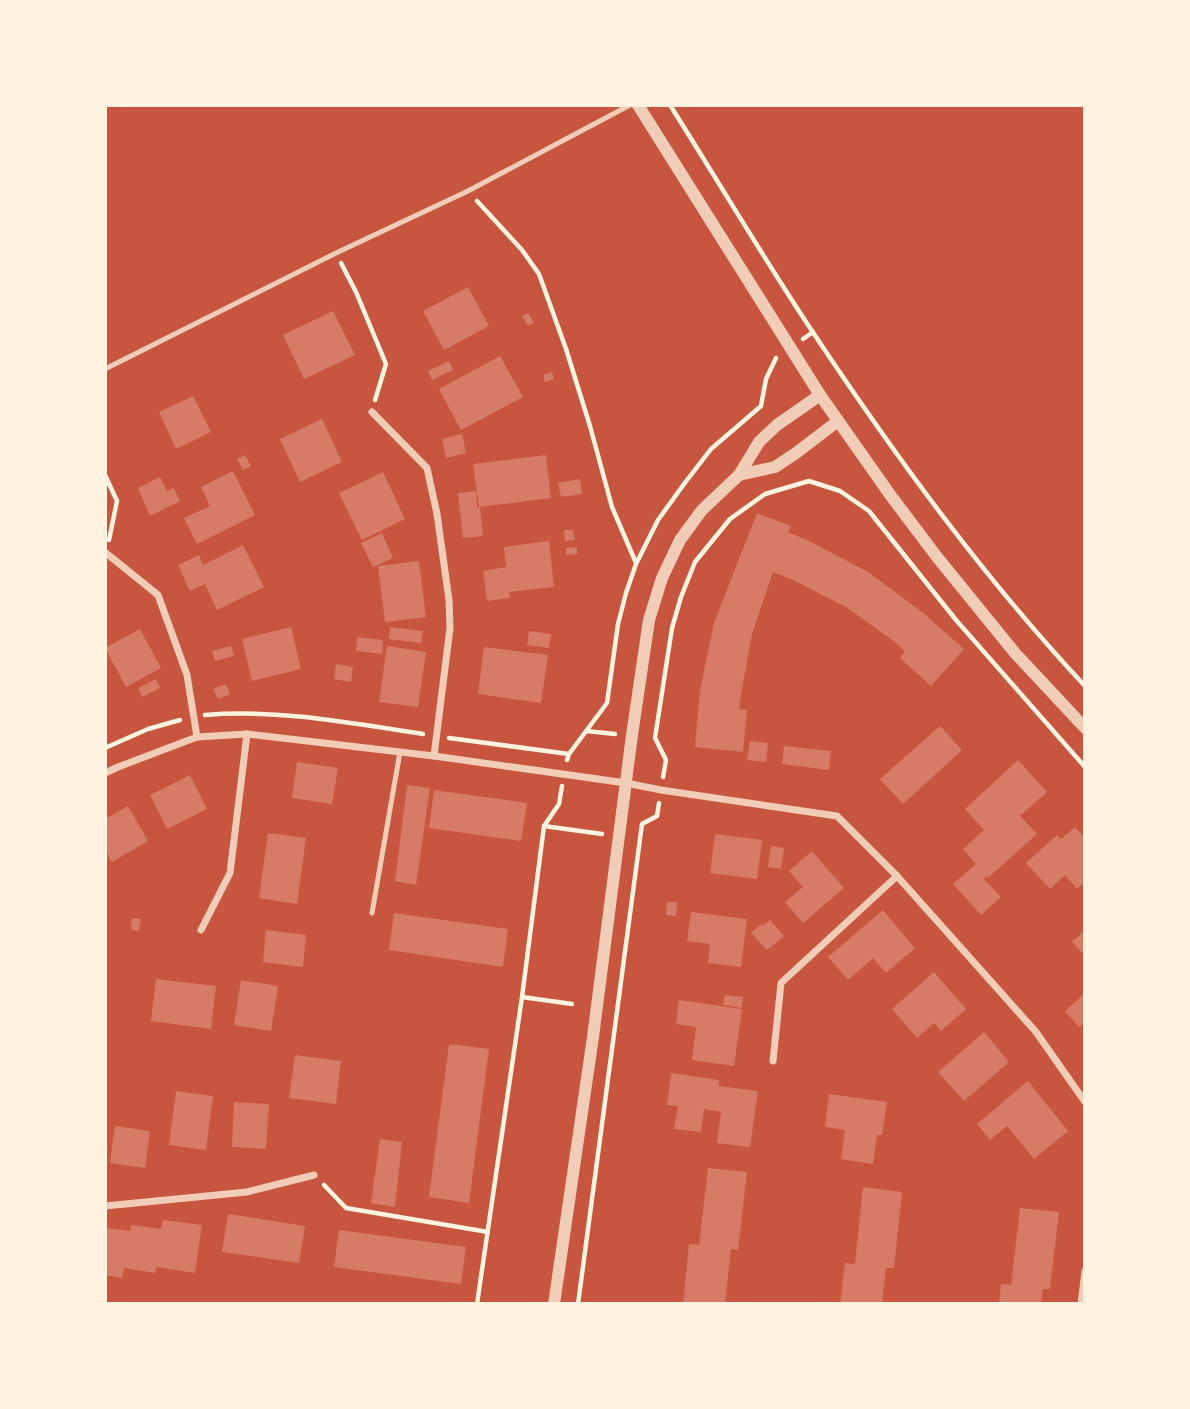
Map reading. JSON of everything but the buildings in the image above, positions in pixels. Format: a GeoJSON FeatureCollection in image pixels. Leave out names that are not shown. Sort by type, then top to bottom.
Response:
{"type":"FeatureCollection","features":[{"type":"Feature","properties":{"kind":"street"},"geometry":{"type":"LineString","coordinates":[[638,105],[838,421],[937,557],[1015,653],[1085,729]]}},
{"type":"Feature","properties":{"kind":"street"},"geometry":{"type":"LineString","coordinates":[[554,1304],[649,620],[662,578],[680,540],[702,510],[739,475],[759,442],[777,425],[820,395]]}},
{"type":"Feature","properties":{"kind":"street"},"geometry":{"type":"LineString","coordinates":[[372,412],[427,468],[437,514],[449,600],[450,628],[434,756]]}},
{"type":"Feature","properties":{"kind":"street"},"geometry":{"type":"LineString","coordinates":[[739,475],[775,467],[838,421]]}},
{"type":"Feature","properties":{"kind":"street"},"geometry":{"type":"LineString","coordinates":[[106,553],[158,595],[187,675],[197,737]]}},
{"type":"Feature","properties":{"kind":"street"},"geometry":{"type":"LineString","coordinates":[[201,930],[230,873],[247,734]]}},
{"type":"Feature","properties":{"kind":"street"},"geometry":{"type":"LineString","coordinates":[[105,773],[197,737],[247,734],[434,756],[837,816],[897,876],[1036,1032],[1085,1102]]}},
{"type":"Feature","properties":{"kind":"street"},"geometry":{"type":"LineString","coordinates":[[773,1061],[781,983],[897,876]]}},
{"type":"Feature","properties":{"kind":"street"},"geometry":{"type":"LineString","coordinates":[[105,1206],[247,1192],[314,1175]]}},
{"type":"Feature","properties":{"kind":"street"},"geometry":{"type":"LineString","coordinates":[[1081,1304],[1085,1271]]}},
{"type":"Feature","properties":{"kind":"lane"},"geometry":{"type":"LineString","coordinates":[[105,369],[336,253],[468,191],[630,105]]}},
{"type":"Feature","properties":{"kind":"lane"},"geometry":{"type":"LineString","coordinates":[[372,913],[400,752]]}},
{"type":"Feature","properties":{"kind":"path"},"geometry":{"type":"LineString","coordinates":[[670,105],[813,332],[915,480],[1040,638],[1085,686]]}},
{"type":"Feature","properties":{"kind":"path"},"geometry":{"type":"LineString","coordinates":[[468,191],[522,250],[539,274],[566,349],[612,507],[636,564]]}},
{"type":"Feature","properties":{"kind":"path"},"geometry":{"type":"LineString","coordinates":[[336,253],[356,292],[386,364],[372,412]]}},
{"type":"Feature","properties":{"kind":"path"},"geometry":{"type":"LineString","coordinates":[[105,475],[117,501],[106,553]]}},
{"type":"Feature","properties":{"kind":"path"},"geometry":{"type":"LineString","coordinates":[[578,1304],[642,824],[657,816],[666,760],[655,738],[672,628],[695,562],[730,519],[765,494],[809,481],[840,491],[869,511],[956,620],[1085,766]]}},
{"type":"Feature","properties":{"kind":"path"},"geometry":{"type":"LineString","coordinates":[[105,748],[148,729],[194,717],[233,713],[290,715],[569,754]]}},
{"type":"Feature","properties":{"kind":"path"},"geometry":{"type":"LineString","coordinates":[[477,1304],[544,826],[559,804],[564,775]]}},
{"type":"Feature","properties":{"kind":"path"},"geometry":{"type":"LineString","coordinates":[[544,826],[640,839]]}},
{"type":"Feature","properties":{"kind":"path"},"geometry":{"type":"LineString","coordinates":[[522,997],[572,1004]]}},
{"type":"Feature","properties":{"kind":"path"},"geometry":{"type":"LineString","coordinates":[[314,1175],[346,1208],[488,1232]]}}]}
